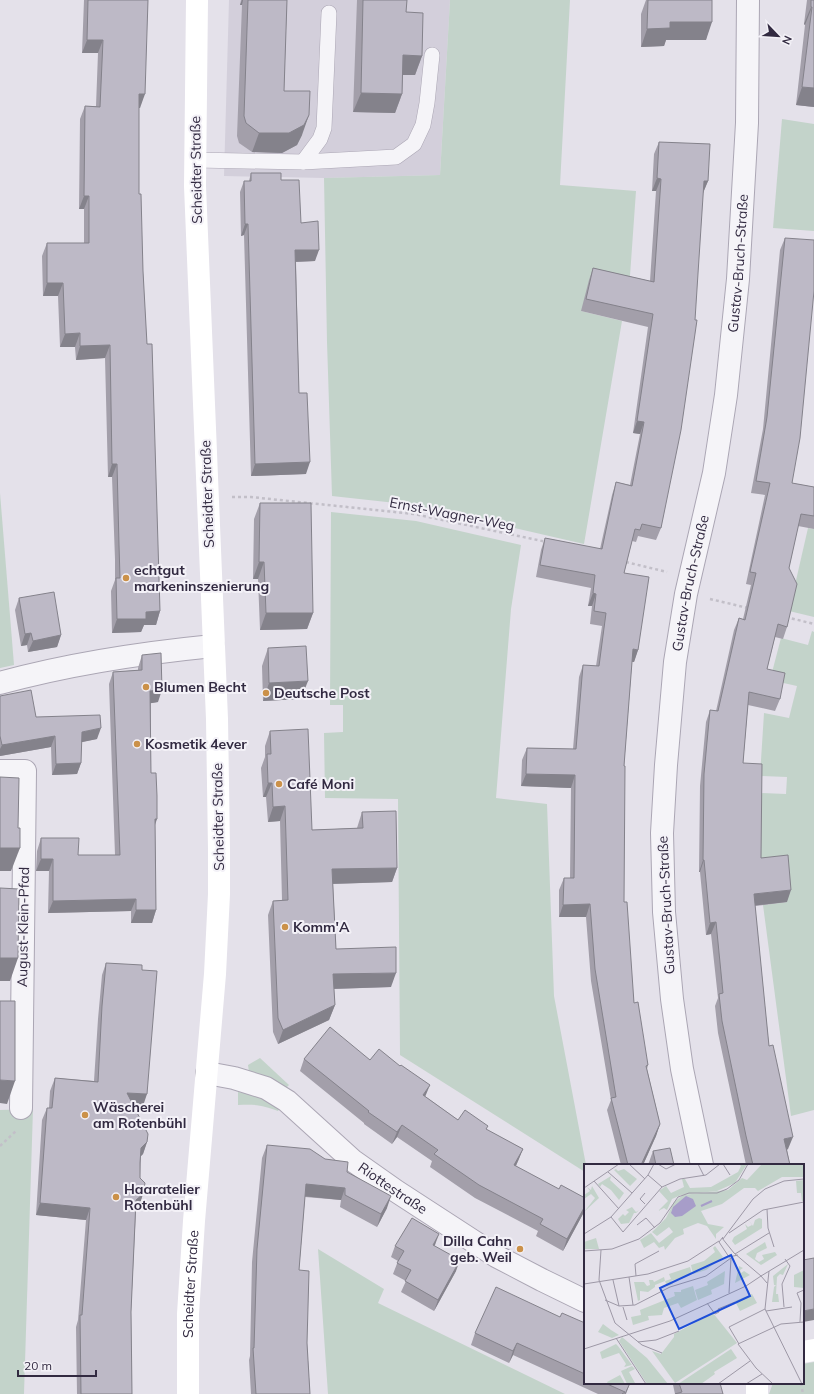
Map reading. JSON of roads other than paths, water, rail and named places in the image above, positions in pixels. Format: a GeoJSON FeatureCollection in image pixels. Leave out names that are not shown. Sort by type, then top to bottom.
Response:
{"type":"FeatureCollection","features":[{"type":"Feature","properties":{"kind":"main road","name":"Scheidter Straße"},"geometry":{"type":"LineString","coordinates":[[188,1394],[188,1314],[213,1002],[219,894],[217,720],[195,160],[197,0]]}},
{"type":"Feature","properties":{"kind":"main road"},"geometry":{"type":"LineString","coordinates":[[804,1352],[814,1350]]}},
{"type":"Feature","properties":{"kind":"street","name":"Gustav-Bruch-Straße"},"geometry":{"type":"LineString","coordinates":[[702,1164],[681,1062],[672,999],[664,912],[662,833],[675,662],[688,585],[714,473],[726,395],[738,279],[748,123],[748,0]]}},
{"type":"Feature","properties":{"kind":"street"},"geometry":{"type":"LineString","coordinates":[[0,683],[26,676],[94,663],[171,650],[214,646]]}},
{"type":"Feature","properties":{"kind":"street","name":"August-Klein-Pfad"},"geometry":{"type":"LineString","coordinates":[[0,771],[26,771],[21,1108]]}},
{"type":"Feature","properties":{"kind":"street","name":"Riottestraße"},"geometry":{"type":"LineString","coordinates":[[207,1073],[227,1076],[266,1088],[287,1101],[352,1160],[396,1191],[496,1256],[584,1300]]}},
{"type":"Feature","properties":{"kind":"lane"},"geometry":{"type":"LineString","coordinates":[[303,162],[317,144],[324,128],[329,14]]}},
{"type":"Feature","properties":{"kind":"lane"},"geometry":{"type":"LineString","coordinates":[[195,160],[303,162],[396,157],[414,144],[423,125],[428,103],[432,55]]}},
{"type":"Feature","properties":{"kind":"place","name":"echtgut markeninszenierung"},"geometry":{"type":"Point","coordinates":[126,578]}},
{"type":"Feature","properties":{"kind":"place","name":"Blumen Becht"},"geometry":{"type":"Point","coordinates":[146,687]}},
{"type":"Feature","properties":{"kind":"place","name":"Deutsche Post"},"geometry":{"type":"Point","coordinates":[266,693]}},
{"type":"Feature","properties":{"kind":"place","name":"Kosmetik 4ever"},"geometry":{"type":"Point","coordinates":[137,744]}},
{"type":"Feature","properties":{"kind":"place","name":"Café Moni"},"geometry":{"type":"Point","coordinates":[279,784]}},
{"type":"Feature","properties":{"kind":"place","name":"Komm'A"},"geometry":{"type":"Point","coordinates":[285,927]}},
{"type":"Feature","properties":{"kind":"place","name":"Wäscherei am Rotenbühl"},"geometry":{"type":"Point","coordinates":[85,1115]}},
{"type":"Feature","properties":{"kind":"place","name":"Haaratelier Rotenbühl"},"geometry":{"type":"Point","coordinates":[116,1197]}},
{"type":"Feature","properties":{"kind":"place","name":"Dilla Cahn geb. Weil"},"geometry":{"type":"Point","coordinates":[520,1249]}}]}
